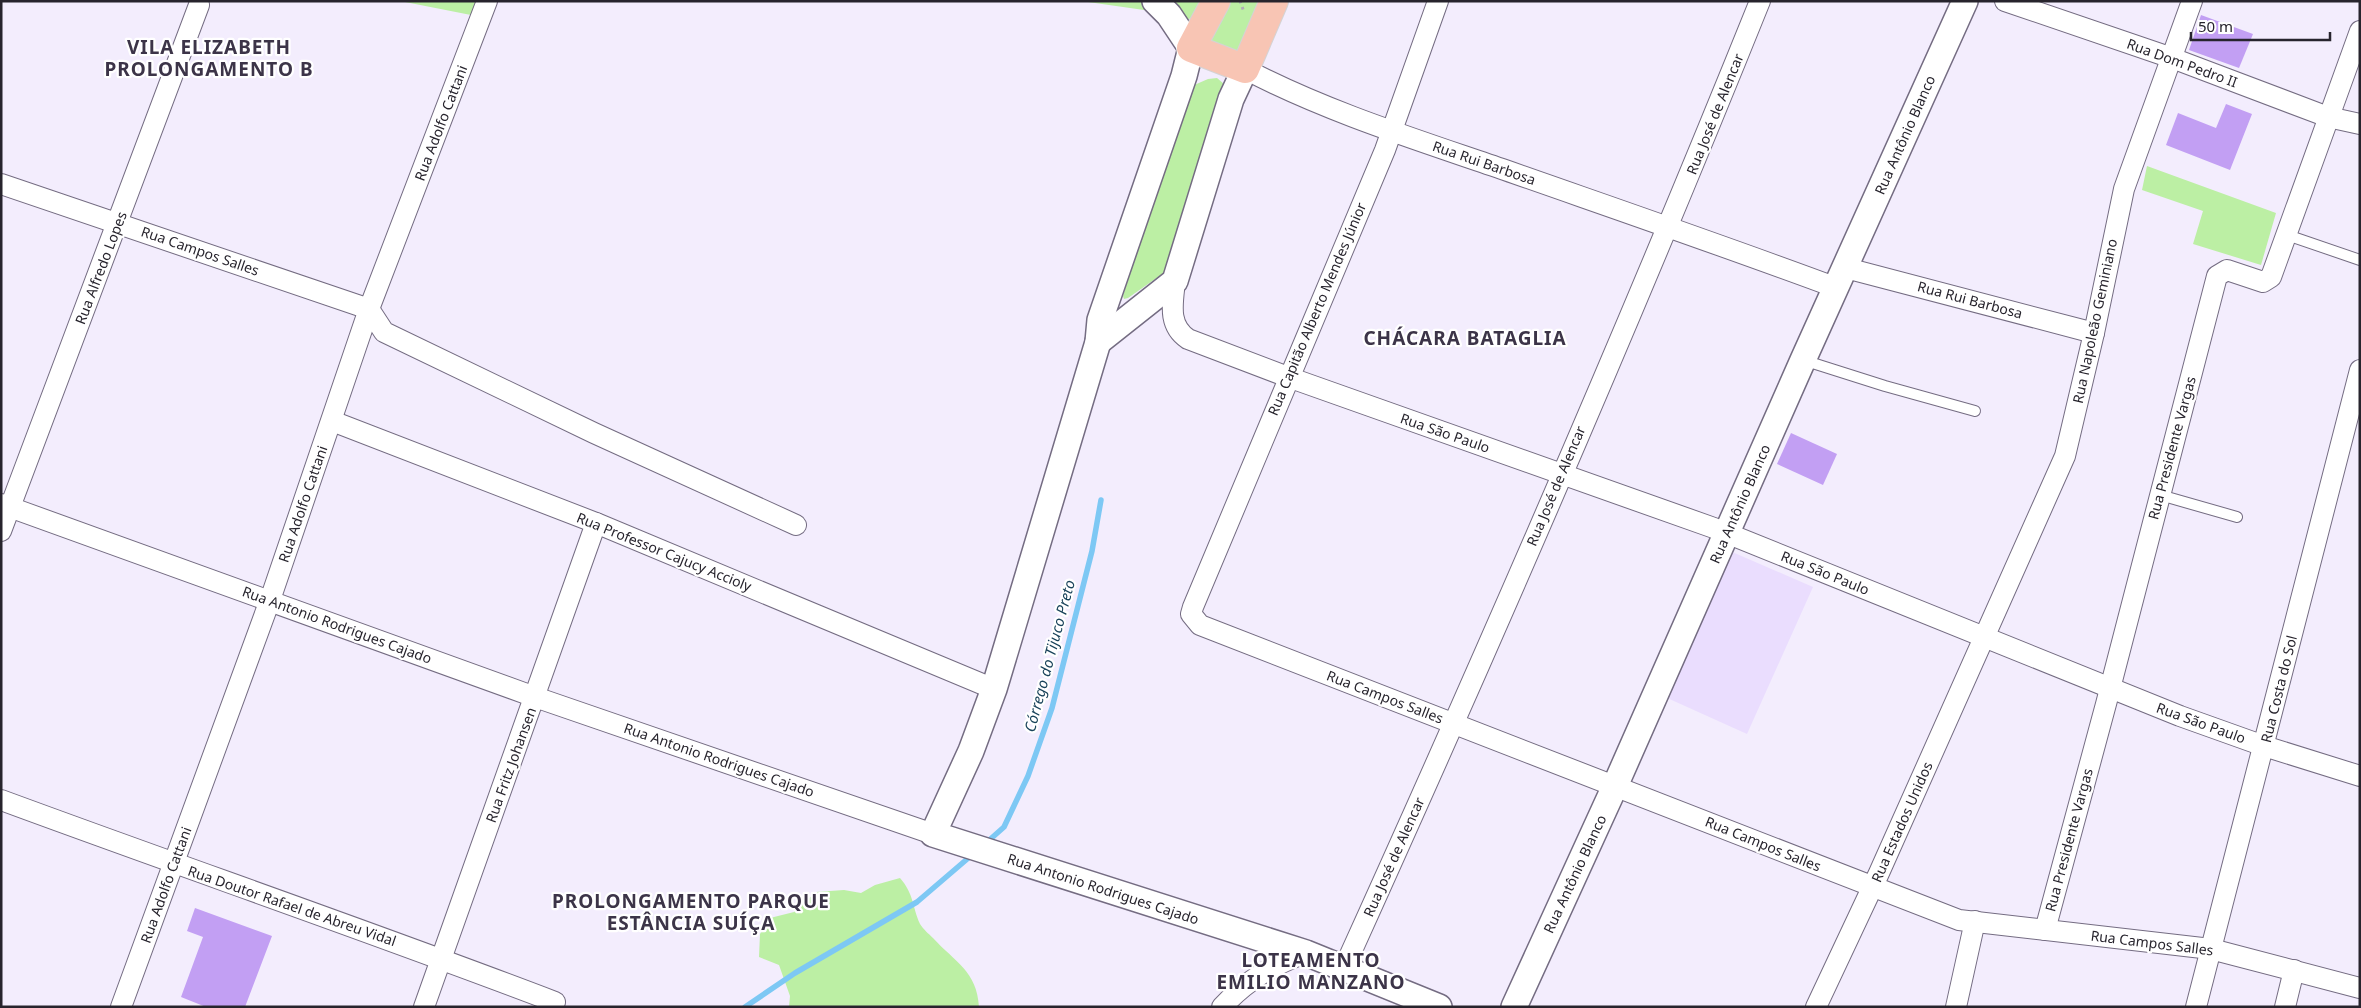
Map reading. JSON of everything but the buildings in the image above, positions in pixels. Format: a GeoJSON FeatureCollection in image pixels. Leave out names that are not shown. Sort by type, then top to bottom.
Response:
{"type":"FeatureCollection","features":[{"type":"Feature","properties":{"kind":"main road"},"geometry":{"type":"LineString","coordinates":[[1191,48],[1216,1]]}},
{"type":"Feature","properties":{"kind":"main road"},"geometry":{"type":"LineString","coordinates":[[1245,69],[1274,1]]}},
{"type":"Feature","properties":{"kind":"main road","name":"Rua Rui Barbosa"},"geometry":{"type":"LineString","coordinates":[[1191,48],[1245,69]]}},
{"type":"Feature","properties":{"kind":"street","name":"Rua Adolfo Cattani"},"geometry":{"type":"LineString","coordinates":[[121,1007],[270,600],[369,309],[487,1]]}},
{"type":"Feature","properties":{"kind":"street"},"geometry":{"type":"LineString","coordinates":[[938,836],[994,689],[1098,342],[1100,320],[1181,86],[1191,48],[1169,15],[1155,1]]}},
{"type":"Feature","properties":{"kind":"street","name":"Rua Capitão Alberto Mendes Júnior"},"geometry":{"type":"LineString","coordinates":[[1191,614],[1384,150],[1438,1]]}},
{"type":"Feature","properties":{"kind":"street","name":"Rua José de Alencar"},"geometry":{"type":"LineString","coordinates":[[1344,968],[1454,724],[1669,227],[1760,1]]}},
{"type":"Feature","properties":{"kind":"street","name":"Rua Antônio Blanco"},"geometry":{"type":"LineString","coordinates":[[1514,1007],[1615,786],[1803,360],[1965,1]]}},
{"type":"Feature","properties":{"kind":"street","name":"Rua Dom Pedro II"},"geometry":{"type":"LineString","coordinates":[[2005,1],[2172,58],[2328,118],[2360,124]]}},
{"type":"Feature","properties":{"kind":"street","name":"Rua Napoleão Geminiano"},"geometry":{"type":"LineString","coordinates":[[1985,636],[2065,456],[2094,333],[2124,189],[2192,1]]}},
{"type":"Feature","properties":{"kind":"street","name":"Rua Alfredo Lopes"},"geometry":{"type":"LineString","coordinates":[[1,530],[6,506],[118,222],[199,5]]}},
{"type":"Feature","properties":{"kind":"street","name":"Rua Presidente Vargas"},"geometry":{"type":"LineString","coordinates":[[2044,930],[2110,689],[2217,276],[2227,270],[2263,282],[2271,277],[2360,31]]}},
{"type":"Feature","properties":{"kind":"street"},"geometry":{"type":"LineString","coordinates":[[1098,342],[1175,281],[1231,99],[1245,69]]}},
{"type":"Feature","properties":{"kind":"street","name":"Rua Rui Barbosa"},"geometry":{"type":"LineString","coordinates":[[1245,69],[1267,80],[1391,131],[1669,227],[1841,278],[2094,333]]}},
{"type":"Feature","properties":{"kind":"street","name":"Rua Campos Salles"},"geometry":{"type":"LineString","coordinates":[[1,184],[118,222],[369,309]]}},
{"type":"Feature","properties":{"kind":"street","name":"Rua São Paulo"},"geometry":{"type":"LineString","coordinates":[[1175,281],[1173,314],[1175,326],[1180,334],[1188,339],[1288,377],[1727,534],[1985,636],[2110,689],[2264,746],[2360,776]]}},
{"type":"Feature","properties":{"kind":"street"},"geometry":{"type":"LineString","coordinates":[[369,309],[384,332],[594,433],[796,525]]}},
{"type":"Feature","properties":{"kind":"street","name":"Rua Costa do Sol"},"geometry":{"type":"LineString","coordinates":[[2196,1007],[2360,370]]}},
{"type":"Feature","properties":{"kind":"street","name":"Rua Professor Cajucy Accioly"},"geometry":{"type":"LineString","coordinates":[[332,422],[596,523],[994,689]]}},
{"type":"Feature","properties":{"kind":"street","name":"Rua Antonio Rodrigues Cajado"},"geometry":{"type":"LineString","coordinates":[[6,506],[535,697],[938,836],[1306,953],[1439,1007]]}},
{"type":"Feature","properties":{"kind":"street","name":"Rua Fritz Johansen"},"geometry":{"type":"LineString","coordinates":[[424,1007],[596,523]]}},
{"type":"Feature","properties":{"kind":"street","name":"Rua Campos Salles"},"geometry":{"type":"LineString","coordinates":[[1191,614],[1200,625],[1958,920],[2211,949],[2360,988]]}},
{"type":"Feature","properties":{"kind":"street","name":"Rua Estados Unidos"},"geometry":{"type":"LineString","coordinates":[[1816,1007],[1985,636]]}},
{"type":"Feature","properties":{"kind":"street","name":"Rua Doutor Rafael de Abreu Vidal"},"geometry":{"type":"LineString","coordinates":[[1,800],[174,864],[442,959],[555,1002]]}},
{"type":"Feature","properties":{"kind":"street"},"geometry":{"type":"LineString","coordinates":[[1956,1007],[1975,921]]}},
{"type":"Feature","properties":{"kind":"street"},"geometry":{"type":"LineString","coordinates":[[1222,1007],[1241,987],[1263,971],[1306,953]]}},
{"type":"Feature","properties":{"kind":"street"},"geometry":{"type":"LineString","coordinates":[[2284,1007],[2294,970]]}},
{"type":"Feature","properties":{"kind":"lane"},"geometry":{"type":"LineString","coordinates":[[2287,235],[2360,260]]}},
{"type":"Feature","properties":{"kind":"lane"},"geometry":{"type":"LineString","coordinates":[[1803,360],[1885,386],[1975,411]]}},
{"type":"Feature","properties":{"kind":"lane"},"geometry":{"type":"LineString","coordinates":[[2160,495],[2237,517]]}},
{"type":"Feature","properties":{"kind":"shaded area"},"geometry":{"type":"Polygon","coordinates":[[[1730,551],[1813,587],[1747,734],[1665,697],[1730,551]]]}},
{"type":"Feature","properties":{"kind":"green space"},"geometry":{"type":"Polygon","coordinates":[[[400,1],[481,1],[476,16],[400,1]]]}},
{"type":"Feature","properties":{"kind":"green space"},"geometry":{"type":"Polygon","coordinates":[[[1081,1],[1142,1],[1151,11],[1081,1]]]}},
{"type":"Feature","properties":{"kind":"green space"},"geometry":{"type":"Polygon","coordinates":[[[1170,1],[1202,1],[1192,18],[1185,20],[1170,1]]]}},
{"type":"Feature","properties":{"kind":"green space"},"geometry":{"type":"Polygon","coordinates":[[[1227,1],[1264,1],[1241,50],[1234,54],[1212,41],[1227,1]]]}},
{"type":"Feature","properties":{"kind":"green space"},"geometry":{"type":"Polygon","coordinates":[[[1217,78],[1224,84],[1224,89],[1168,270],[1124,299],[1123,296],[1148,212],[1192,86],[1208,79],[1217,78]]]}},
{"type":"Feature","properties":{"kind":"green space"},"geometry":{"type":"Polygon","coordinates":[[[2147,166],[2276,213],[2261,265],[2193,244],[2203,211],[2142,190],[2147,166]]]}},
{"type":"Feature","properties":{"kind":"green space"},"geometry":{"type":"Polygon","coordinates":[[[900,878],[910,895],[921,926],[964,968],[974,984],[979,1007],[789,1007],[790,996],[779,965],[759,957],[760,934],[770,918],[794,912],[816,892],[844,890],[861,893],[875,885],[900,878]]]}},
{"type":"Feature","properties":{"kind":"waterway","name":"Córrego do Tijuco Preto"},"geometry":{"type":"LineString","coordinates":[[986,843],[1004,827],[1028,776],[1052,708],[1092,551],[1101,500]]}},
{"type":"Feature","properties":{"kind":"waterway","name":"Córrego do Tijuco Preto"},"geometry":{"type":"LineString","coordinates":[[745,1007],[795,973],[917,902],[973,854]]}},
{"type":"Feature","properties":{"kind":"district","name":"VILA ELIZABETH PROLONGAMENTO B"},"geometry":{"type":"Point","coordinates":[209,58]}},
{"type":"Feature","properties":{"kind":"district","name":"CHÁCARA BATAGLIA"},"geometry":{"type":"Point","coordinates":[1465,338]}},
{"type":"Feature","properties":{"kind":"district","name":"PROLONGAMENTO PARQUE ESTÂNCIA SUÍÇA"},"geometry":{"type":"Point","coordinates":[691,912]}},
{"type":"Feature","properties":{"kind":"district","name":"LOTEAMENTO EMILIO MANZANO"},"geometry":{"type":"Point","coordinates":[1311,971]}}]}
